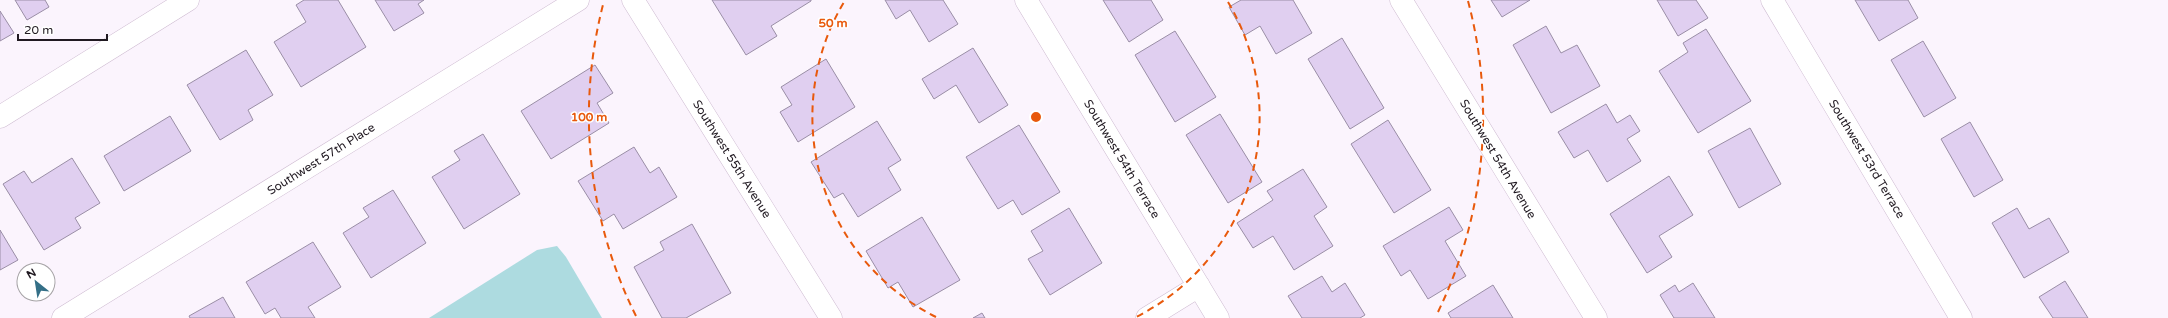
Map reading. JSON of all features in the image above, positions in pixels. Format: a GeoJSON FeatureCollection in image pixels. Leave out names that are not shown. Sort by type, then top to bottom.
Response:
{"type":"FeatureCollection","features":[{"type":"Feature","properties":{"kind":"street"},"geometry":{"type":"LineString","coordinates":[[0,117],[188,0]]}},
{"type":"Feature","properties":{"kind":"street","name":"Southwest 57th Place"},"geometry":{"type":"LineString","coordinates":[[63,318],[578,0]]}},
{"type":"Feature","properties":{"kind":"street","name":"Southwest 55th Avenue"},"geometry":{"type":"LineString","coordinates":[[633,0],[831,318]]}},
{"type":"Feature","properties":{"kind":"street","name":"Southwest 54th Terrace"},"geometry":{"type":"LineString","coordinates":[[1026,0],[1218,318]]}},
{"type":"Feature","properties":{"kind":"street","name":"Southwest 54th Avenue"},"geometry":{"type":"LineString","coordinates":[[1401,0],[1596,318]]}},
{"type":"Feature","properties":{"kind":"street","name":"Southwest 53rd Terrace"},"geometry":{"type":"LineString","coordinates":[[1772,0],[1961,318]]}},
{"type":"Feature","properties":{"kind":"street"},"geometry":{"type":"LineString","coordinates":[[1147,318],[1198,286]]}},
{"type":"Feature","properties":{"kind":"water"},"geometry":{"type":"Polygon","coordinates":[[[557,246],[566,257],[602,318],[429,318],[537,250],[557,246]]]}},
{"type":"Feature","properties":{"kind":"building"},"geometry":{"type":"Polygon","coordinates":[[[15,0],[45,0],[49,7],[27,20],[15,0]]]}},
{"type":"Feature","properties":{"kind":"building"},"geometry":{"type":"Polygon","coordinates":[[[304,0],[338,0],[366,47],[301,87],[274,42],[306,22],[296,5],[304,0]]]}},
{"type":"Feature","properties":{"kind":"building"},"geometry":{"type":"Polygon","coordinates":[[[375,0],[424,0],[418,4],[424,13],[394,31],[375,0]]]}},
{"type":"Feature","properties":{"kind":"building"},"geometry":{"type":"Polygon","coordinates":[[[712,0],[811,1],[771,26],[777,36],[746,55],[712,0]]]}},
{"type":"Feature","properties":{"kind":"building"},"geometry":{"type":"Polygon","coordinates":[[[885,0],[943,0],[958,24],[929,42],[910,10],[896,19],[885,0]]]}},
{"type":"Feature","properties":{"kind":"building"},"geometry":{"type":"Polygon","coordinates":[[[1103,0],[1151,0],[1163,20],[1129,42],[1103,0]]]}},
{"type":"Feature","properties":{"kind":"building"},"geometry":{"type":"Polygon","coordinates":[[[1241,0],[1293,0],[1312,33],[1276,54],[1260,26],[1245,35],[1229,7],[1241,0]]]}},
{"type":"Feature","properties":{"kind":"building"},"geometry":{"type":"Polygon","coordinates":[[[1491,0],[1530,0],[1502,17],[1491,0]]]}},
{"type":"Feature","properties":{"kind":"building"},"geometry":{"type":"Polygon","coordinates":[[[1657,0],[1696,0],[1708,18],[1678,36],[1657,0]]]}},
{"type":"Feature","properties":{"kind":"building"},"geometry":{"type":"Polygon","coordinates":[[[1855,0],[1908,0],[1918,18],[1879,41],[1855,0]]]}},
{"type":"Feature","properties":{"kind":"building"},"geometry":{"type":"Polygon","coordinates":[[[0,11],[14,33],[0,41],[0,11]]]}},
{"type":"Feature","properties":{"kind":"building"},"geometry":{"type":"Polygon","coordinates":[[[1546,26],[1561,53],[1577,45],[1600,86],[1551,113],[1513,45],[1546,26]]]}},
{"type":"Feature","properties":{"kind":"building"},"geometry":{"type":"Polygon","coordinates":[[[1706,29],[1751,101],[1698,133],[1659,71],[1688,52],[1683,43],[1706,29]]]}},
{"type":"Feature","properties":{"kind":"building"},"geometry":{"type":"Polygon","coordinates":[[[1175,31],[1216,97],[1175,122],[1135,55],[1175,31]]]}},
{"type":"Feature","properties":{"kind":"building"},"geometry":{"type":"Polygon","coordinates":[[[1342,38],[1384,108],[1350,129],[1308,59],[1342,38]]]}},
{"type":"Feature","properties":{"kind":"building"},"geometry":{"type":"Polygon","coordinates":[[[1923,41],[1956,98],[1924,117],[1891,60],[1923,41]]]}},
{"type":"Feature","properties":{"kind":"building"},"geometry":{"type":"Polygon","coordinates":[[[973,48],[1008,105],[979,123],[956,85],[934,99],[922,79],[973,48]]]}},
{"type":"Feature","properties":{"kind":"building"},"geometry":{"type":"Polygon","coordinates":[[[246,50],[273,95],[248,110],[253,120],[220,140],[187,85],[246,50]]]}},
{"type":"Feature","properties":{"kind":"building"},"geometry":{"type":"Polygon","coordinates":[[[826,59],[855,107],[798,142],[780,112],[792,105],[781,87],[826,59]]]}},
{"type":"Feature","properties":{"kind":"building"},"geometry":{"type":"Polygon","coordinates":[[[595,65],[613,93],[597,103],[609,123],[551,159],[521,111],[595,65]]]}},
{"type":"Feature","properties":{"kind":"building"},"geometry":{"type":"Polygon","coordinates":[[[1606,104],[1617,123],[1630,115],[1640,131],[1627,139],[1641,161],[1607,182],[1588,150],[1574,158],[1558,132],[1606,104]]]}},
{"type":"Feature","properties":{"kind":"building"},"geometry":{"type":"Polygon","coordinates":[[[1220,114],[1262,182],[1228,203],[1186,135],[1220,114]]]}},
{"type":"Feature","properties":{"kind":"building"},"geometry":{"type":"Polygon","coordinates":[[[170,116],[191,151],[124,191],[104,156],[170,116]]]}},
{"type":"Feature","properties":{"kind":"building"},"geometry":{"type":"Polygon","coordinates":[[[1388,120],[1431,190],[1394,213],[1351,144],[1388,120]]]}},
{"type":"Feature","properties":{"kind":"building"},"geometry":{"type":"Polygon","coordinates":[[[877,121],[901,160],[888,168],[901,190],[858,217],[843,193],[834,198],[811,162],[877,121]]]}},
{"type":"Feature","properties":{"kind":"building"},"geometry":{"type":"Polygon","coordinates":[[[1970,122],[2003,180],[1974,197],[1941,139],[1970,122]]]}},
{"type":"Feature","properties":{"kind":"building"},"geometry":{"type":"Polygon","coordinates":[[[1019,125],[1060,192],[1022,215],[1013,200],[998,209],[966,157],[1019,125]]]}},
{"type":"Feature","properties":{"kind":"building"},"geometry":{"type":"Polygon","coordinates":[[[1750,128],[1781,184],[1739,208],[1708,151],[1750,128]]]}},
{"type":"Feature","properties":{"kind":"building"},"geometry":{"type":"Polygon","coordinates":[[[483,134],[520,194],[464,229],[432,177],[460,160],[454,151],[483,134]]]}},
{"type":"Feature","properties":{"kind":"building"},"geometry":{"type":"Polygon","coordinates":[[[634,147],[650,173],[659,167],[677,197],[623,229],[614,214],[603,221],[578,181],[634,147]]]}},
{"type":"Feature","properties":{"kind":"building"},"geometry":{"type":"Polygon","coordinates":[[[72,158],[100,203],[75,218],[81,228],[44,250],[3,184],[24,171],[32,183],[72,158]]]}},
{"type":"Feature","properties":{"kind":"building"},"geometry":{"type":"Polygon","coordinates":[[[1303,169],[1327,207],[1314,216],[1333,246],[1294,270],[1273,236],[1253,248],[1237,223],[1273,200],[1267,191],[1303,169]]]}},
{"type":"Feature","properties":{"kind":"building"},"geometry":{"type":"Polygon","coordinates":[[[1669,176],[1693,215],[1659,236],[1672,257],[1647,273],[1610,214],[1669,176]]]}},
{"type":"Feature","properties":{"kind":"building"},"geometry":{"type":"Polygon","coordinates":[[[393,190],[426,243],[371,278],[343,233],[369,217],[363,208],[393,190]]]}},
{"type":"Feature","properties":{"kind":"building"},"geometry":{"type":"Polygon","coordinates":[[[1449,207],[1463,230],[1445,241],[1466,276],[1428,299],[1410,270],[1401,276],[1383,246],[1449,207]]]}},
{"type":"Feature","properties":{"kind":"building"},"geometry":{"type":"Polygon","coordinates":[[[1069,208],[1102,263],[1050,295],[1028,259],[1043,251],[1031,231],[1069,208]]]}},
{"type":"Feature","properties":{"kind":"building"},"geometry":{"type":"Polygon","coordinates":[[[2017,208],[2029,229],[2049,218],[2069,252],[2024,278],[1992,223],[2017,208]]]}},
{"type":"Feature","properties":{"kind":"building"},"geometry":{"type":"Polygon","coordinates":[[[922,217],[960,280],[913,307],[898,282],[888,288],[866,251],[922,217]]]}},
{"type":"Feature","properties":{"kind":"building"},"geometry":{"type":"Polygon","coordinates":[[[692,224],[731,293],[686,318],[662,318],[634,267],[664,250],[660,242],[692,224]]]}},
{"type":"Feature","properties":{"kind":"building"},"geometry":{"type":"Polygon","coordinates":[[[0,230],[18,260],[0,270],[0,230]]]}},
{"type":"Feature","properties":{"kind":"building"},"geometry":{"type":"Polygon","coordinates":[[[313,242],[341,287],[308,307],[315,318],[281,318],[275,308],[265,314],[246,282],[313,242]]]}},
{"type":"Feature","properties":{"kind":"building"},"geometry":{"type":"Polygon","coordinates":[[[1322,276],[1332,292],[1345,283],[1365,315],[1360,318],[1302,318],[1288,296],[1322,276]]]}},
{"type":"Feature","properties":{"kind":"building"},"geometry":{"type":"Polygon","coordinates":[[[2065,281],[2088,318],[2053,318],[2039,297],[2065,281]]]}},
{"type":"Feature","properties":{"kind":"building"},"geometry":{"type":"Polygon","coordinates":[[[1693,283],[1715,318],[1674,318],[1660,295],[1675,285],[1679,292],[1693,283]]]}},
{"type":"Feature","properties":{"kind":"building"},"geometry":{"type":"Polygon","coordinates":[[[1493,285],[1513,318],[1451,318],[1448,313],[1493,285]]]}},
{"type":"Feature","properties":{"kind":"building"},"geometry":{"type":"Polygon","coordinates":[[[223,297],[235,318],[190,318],[189,316],[223,297]]]}},
{"type":"Feature","properties":{"kind":"building"},"geometry":{"type":"Polygon","coordinates":[[[982,313],[985,318],[973,318],[982,313]]]}}]}
